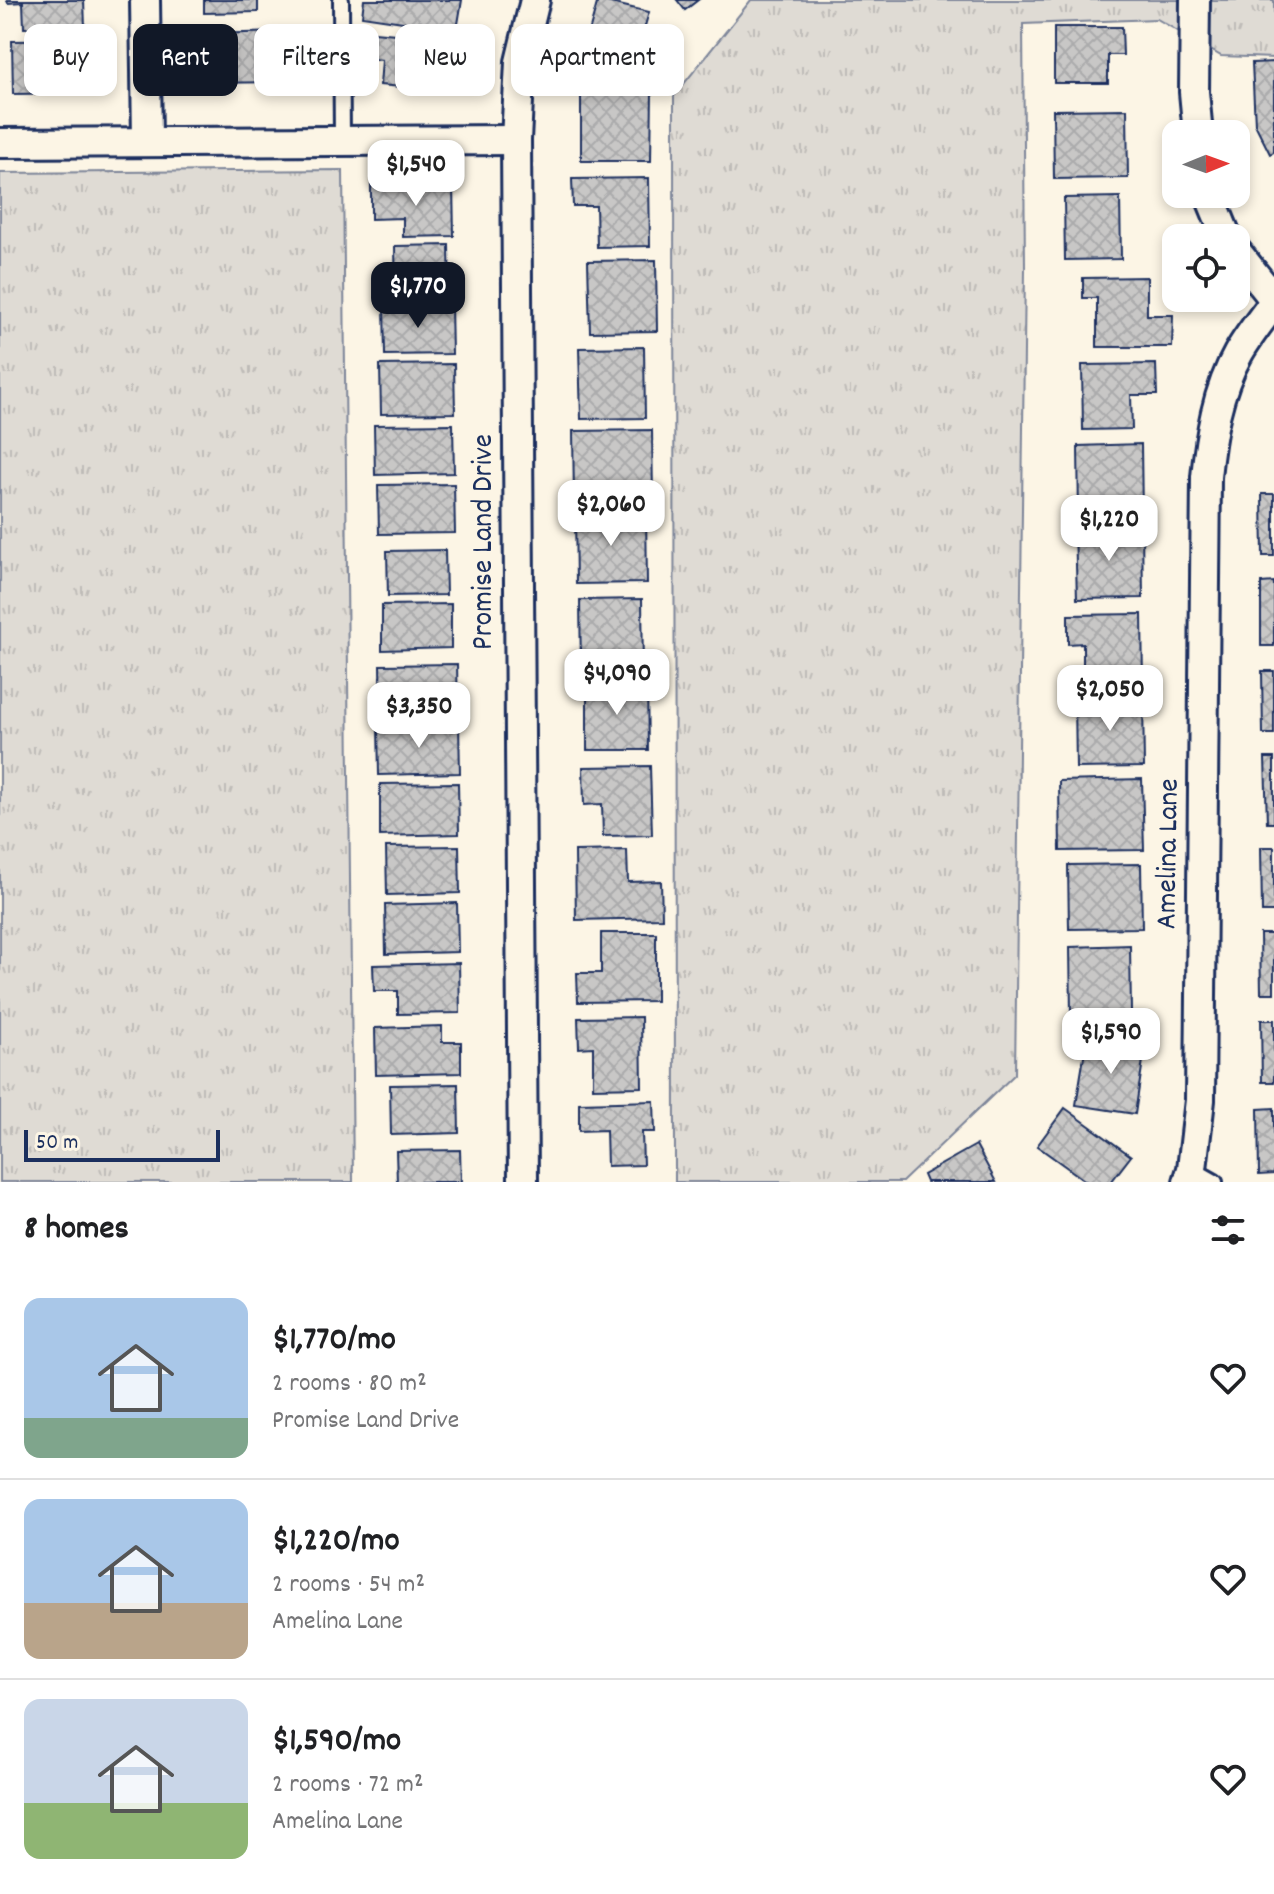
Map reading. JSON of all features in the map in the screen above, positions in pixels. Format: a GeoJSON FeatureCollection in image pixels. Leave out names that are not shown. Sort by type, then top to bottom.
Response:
{"type":"FeatureCollection","features":[{"type":"Feature","properties":{"kind":"street"},"geometry":{"type":"LineString","coordinates":[[145,0],[147,140]]}},
{"type":"Feature","properties":{"kind":"street","name":"Promise Land Drive"},"geometry":{"type":"LineString","coordinates":[[523,1182],[516,140],[520,62],[535,0]]}},
{"type":"Feature","properties":{"kind":"street"},"geometry":{"type":"LineString","coordinates":[[1195,0],[1197,120]]}},
{"type":"Feature","properties":{"kind":"street"},"geometry":{"type":"LineString","coordinates":[[0,143],[516,140]]}},
{"type":"Feature","properties":{"kind":"street"},"geometry":{"type":"LineString","coordinates":[[1250,269],[1274,300]]}},
{"type":"Feature","properties":{"kind":"street","name":"Amelina Lane"},"geometry":{"type":"LineString","coordinates":[[1199,1178],[1206,477],[1217,413],[1237,356],[1274,300]]}},
{"type":"Feature","properties":{"kind":"lane"},"geometry":{"type":"LineString","coordinates":[[341,0],[342,139]]}},
{"type":"Feature","properties":{"kind":"green space"},"geometry":{"type":"Polygon","coordinates":[[[751,0],[1274,0],[1274,58],[1221,56],[1157,19],[1023,24],[1025,268],[1015,1074],[902,1182],[675,1182],[674,96],[684,96],[684,84],[751,0]]]}},
{"type":"Feature","properties":{"kind":"green space"},"geometry":{"type":"Polygon","coordinates":[[[343,170],[353,1182],[0,1182],[0,173],[343,170]]]}},
{"type":"Feature","properties":{"kind":"building"},"geometry":{"type":"Polygon","coordinates":[[[7,0],[84,0],[85,24],[24,24],[24,28],[23,2],[8,3],[7,0]]]}},
{"type":"Feature","properties":{"kind":"building"},"geometry":{"type":"Polygon","coordinates":[[[204,0],[258,0],[258,12],[204,13],[204,0]]]}},
{"type":"Feature","properties":{"kind":"building"},"geometry":{"type":"Polygon","coordinates":[[[364,0],[462,0],[458,24],[416,24],[362,16],[364,0]]]}},
{"type":"Feature","properties":{"kind":"building"},"geometry":{"type":"Polygon","coordinates":[[[598,0],[649,12],[646,24],[591,24],[598,0]]]}},
{"type":"Feature","properties":{"kind":"building"},"geometry":{"type":"Polygon","coordinates":[[[677,0],[698,0],[685,10],[677,0]]]}},
{"type":"Feature","properties":{"kind":"building"},"geometry":{"type":"Polygon","coordinates":[[[1054,27],[1122,27],[1123,55],[1108,55],[1108,83],[1054,83],[1054,27]]]}},
{"type":"Feature","properties":{"kind":"building"},"geometry":{"type":"Polygon","coordinates":[[[379,32],[395,34],[395,86],[380,85],[382,60],[379,60],[379,32]]]}},
{"type":"Feature","properties":{"kind":"building"},"geometry":{"type":"Polygon","coordinates":[[[238,33],[254,33],[254,82],[238,83],[238,33]]]}},
{"type":"Feature","properties":{"kind":"building"},"geometry":{"type":"Polygon","coordinates":[[[12,41],[24,41],[24,94],[13,94],[12,41]]]}},
{"type":"Feature","properties":{"kind":"building"},"geometry":{"type":"Polygon","coordinates":[[[1274,62],[1274,152],[1270,154],[1255,124],[1252,63],[1274,62]]]}},
{"type":"Feature","properties":{"kind":"building"},"geometry":{"type":"Polygon","coordinates":[[[581,96],[652,96],[651,161],[581,161],[581,96]]]}},
{"type":"Feature","properties":{"kind":"building"},"geometry":{"type":"Polygon","coordinates":[[[1127,109],[1128,178],[1054,179],[1053,110],[1127,109]]]}},
{"type":"Feature","properties":{"kind":"building"},"geometry":{"type":"Polygon","coordinates":[[[649,178],[650,246],[597,247],[596,206],[573,206],[572,179],[649,178]]]}},
{"type":"Feature","properties":{"kind":"building"},"geometry":{"type":"Polygon","coordinates":[[[453,184],[454,236],[403,237],[403,218],[371,219],[371,185],[453,184]]]}},
{"type":"Feature","properties":{"kind":"building"},"geometry":{"type":"Polygon","coordinates":[[[1120,197],[1121,259],[1065,260],[1064,198],[1120,197]]]}},
{"type":"Feature","properties":{"kind":"building"},"geometry":{"type":"Polygon","coordinates":[[[449,245],[450,295],[396,296],[395,246],[449,245]]]}},
{"type":"Feature","properties":{"kind":"building"},"geometry":{"type":"Polygon","coordinates":[[[656,260],[657,331],[590,332],[588,261],[656,260]]]}},
{"type":"Feature","properties":{"kind":"building"},"geometry":{"type":"Polygon","coordinates":[[[1147,277],[1147,315],[1173,315],[1172,347],[1097,347],[1097,298],[1083,298],[1083,278],[1147,277]]]}},
{"type":"Feature","properties":{"kind":"building"},"geometry":{"type":"Polygon","coordinates":[[[451,304],[452,354],[385,355],[384,305],[451,304]]]}},
{"type":"Feature","properties":{"kind":"building"},"geometry":{"type":"Polygon","coordinates":[[[644,347],[645,418],[581,419],[579,348],[644,347]]]}},
{"type":"Feature","properties":{"kind":"building"},"geometry":{"type":"Polygon","coordinates":[[[454,364],[455,413],[381,414],[380,365],[454,364]]]}},
{"type":"Feature","properties":{"kind":"building"},"geometry":{"type":"Polygon","coordinates":[[[1156,364],[1157,395],[1131,395],[1132,429],[1083,430],[1082,365],[1156,364]]]}},
{"type":"Feature","properties":{"kind":"building"},"geometry":{"type":"Polygon","coordinates":[[[453,424],[454,473],[375,475],[374,425],[453,424]]]}},
{"type":"Feature","properties":{"kind":"building"},"geometry":{"type":"Polygon","coordinates":[[[652,430],[653,497],[574,499],[573,431],[652,430]]]}},
{"type":"Feature","properties":{"kind":"building"},"geometry":{"type":"Polygon","coordinates":[[[1141,444],[1142,515],[1079,516],[1078,446],[1141,444]]]}},
{"type":"Feature","properties":{"kind":"building"},"geometry":{"type":"Polygon","coordinates":[[[454,484],[455,533],[379,534],[378,485],[454,484]]]}},
{"type":"Feature","properties":{"kind":"building"},"geometry":{"type":"Polygon","coordinates":[[[1262,494],[1274,494],[1274,556],[1263,556],[1262,494]]]}},
{"type":"Feature","properties":{"kind":"building"},"geometry":{"type":"Polygon","coordinates":[[[646,512],[647,583],[576,584],[575,513],[646,512]]]}},
{"type":"Feature","properties":{"kind":"building"},"geometry":{"type":"Polygon","coordinates":[[[1142,528],[1143,598],[1077,599],[1075,529],[1142,528]]]}},
{"type":"Feature","properties":{"kind":"building"},"geometry":{"type":"Polygon","coordinates":[[[445,550],[446,595],[388,596],[387,551],[445,550]]]}},
{"type":"Feature","properties":{"kind":"building"},"geometry":{"type":"Polygon","coordinates":[[[1274,582],[1274,646],[1261,646],[1261,583],[1274,582]]]}},
{"type":"Feature","properties":{"kind":"building"},"geometry":{"type":"Polygon","coordinates":[[[642,599],[643,669],[581,670],[580,600],[642,599]]]}},
{"type":"Feature","properties":{"kind":"building"},"geometry":{"type":"Polygon","coordinates":[[[451,604],[451,648],[382,650],[382,605],[451,604]]]}},
{"type":"Feature","properties":{"kind":"building"},"geometry":{"type":"Polygon","coordinates":[[[1142,614],[1143,682],[1083,683],[1083,643],[1068,644],[1068,615],[1142,614]]]}},
{"type":"Feature","properties":{"kind":"building"},"geometry":{"type":"Polygon","coordinates":[[[457,664],[458,710],[381,712],[380,665],[457,664]]]}},
{"type":"Feature","properties":{"kind":"building"},"geometry":{"type":"Polygon","coordinates":[[[1262,671],[1274,671],[1274,734],[1263,734],[1262,671]]]}},
{"type":"Feature","properties":{"kind":"building"},"geometry":{"type":"Polygon","coordinates":[[[587,683],[647,683],[648,750],[587,750],[587,683]]]}},
{"type":"Feature","properties":{"kind":"building"},"geometry":{"type":"Polygon","coordinates":[[[1143,698],[1144,767],[1076,768],[1075,700],[1143,698]]]}},
{"type":"Feature","properties":{"kind":"building"},"geometry":{"type":"Polygon","coordinates":[[[459,724],[460,773],[379,775],[378,726],[459,724]]]}},
{"type":"Feature","properties":{"kind":"building"},"geometry":{"type":"Polygon","coordinates":[[[1265,758],[1274,758],[1274,823],[1267,823],[1265,758]]]}},
{"type":"Feature","properties":{"kind":"building"},"geometry":{"type":"Polygon","coordinates":[[[650,766],[652,835],[603,836],[602,804],[584,805],[583,767],[650,766]]]}},
{"type":"Feature","properties":{"kind":"building"},"geometry":{"type":"Polygon","coordinates":[[[1142,779],[1144,850],[1060,851],[1059,781],[1142,779]]]}},
{"type":"Feature","properties":{"kind":"building"},"geometry":{"type":"Polygon","coordinates":[[[458,783],[459,834],[380,836],[380,784],[458,783]]]}},
{"type":"Feature","properties":{"kind":"building"},"geometry":{"type":"Polygon","coordinates":[[[459,846],[460,893],[387,895],[386,847],[459,846]]]}},
{"type":"Feature","properties":{"kind":"building"},"geometry":{"type":"Polygon","coordinates":[[[1261,847],[1274,847],[1274,912],[1262,912],[1261,847]]]}},
{"type":"Feature","properties":{"kind":"building"},"geometry":{"type":"Polygon","coordinates":[[[627,850],[628,882],[661,881],[662,918],[576,920],[575,851],[627,850]]]}},
{"type":"Feature","properties":{"kind":"building"},"geometry":{"type":"Polygon","coordinates":[[[1141,864],[1142,928],[1069,929],[1068,865],[1141,864]]]}},
{"type":"Feature","properties":{"kind":"building"},"geometry":{"type":"Polygon","coordinates":[[[457,903],[458,952],[386,954],[385,905],[457,903]]]}},
{"type":"Feature","properties":{"kind":"building"},"geometry":{"type":"Polygon","coordinates":[[[601,933],[656,933],[656,1001],[578,1002],[577,973],[601,973],[601,933]]]}},
{"type":"Feature","properties":{"kind":"building"},"geometry":{"type":"Polygon","coordinates":[[[1260,934],[1274,934],[1274,993],[1261,993],[1260,934]]]}},
{"type":"Feature","properties":{"kind":"building"},"geometry":{"type":"Polygon","coordinates":[[[1130,945],[1131,1013],[1071,1014],[1070,947],[1130,945]]]}},
{"type":"Feature","properties":{"kind":"building"},"geometry":{"type":"Polygon","coordinates":[[[459,963],[460,1013],[398,1014],[398,991],[374,991],[373,965],[459,963]]]}},
{"type":"Feature","properties":{"kind":"building"},"geometry":{"type":"Polygon","coordinates":[[[641,1017],[642,1087],[593,1088],[593,1047],[579,1048],[578,1018],[641,1017]]]}},
{"type":"Feature","properties":{"kind":"building"},"geometry":{"type":"Polygon","coordinates":[[[1261,1020],[1274,1020],[1274,1082],[1262,1082],[1261,1020]]]}},
{"type":"Feature","properties":{"kind":"building"},"geometry":{"type":"Polygon","coordinates":[[[442,1026],[442,1042],[461,1042],[461,1073],[376,1075],[375,1028],[442,1026]]]}},
{"type":"Feature","properties":{"kind":"building"},"geometry":{"type":"Polygon","coordinates":[[[1087,1038],[1145,1047],[1135,1114],[1076,1105],[1087,1038]]]}},
{"type":"Feature","properties":{"kind":"building"},"geometry":{"type":"Polygon","coordinates":[[[458,1084],[459,1133],[391,1135],[390,1085],[458,1084]]]}},
{"type":"Feature","properties":{"kind":"building"},"geometry":{"type":"Polygon","coordinates":[[[654,1101],[655,1132],[642,1132],[643,1165],[607,1166],[606,1130],[579,1131],[579,1103],[654,1101]]]}},
{"type":"Feature","properties":{"kind":"building"},"geometry":{"type":"Polygon","coordinates":[[[1065,1108],[1131,1156],[1111,1182],[1087,1182],[1037,1146],[1065,1108]]]}},
{"type":"Feature","properties":{"kind":"building"},"geometry":{"type":"Polygon","coordinates":[[[1274,1108],[1274,1174],[1259,1175],[1258,1109],[1274,1108]]]}},
{"type":"Feature","properties":{"kind":"building"},"geometry":{"type":"Polygon","coordinates":[[[976,1145],[996,1182],[926,1182],[923,1175],[976,1145]]]}},
{"type":"Feature","properties":{"kind":"building"},"geometry":{"type":"Polygon","coordinates":[[[460,1150],[461,1182],[397,1182],[396,1151],[460,1150]]]}}]}
